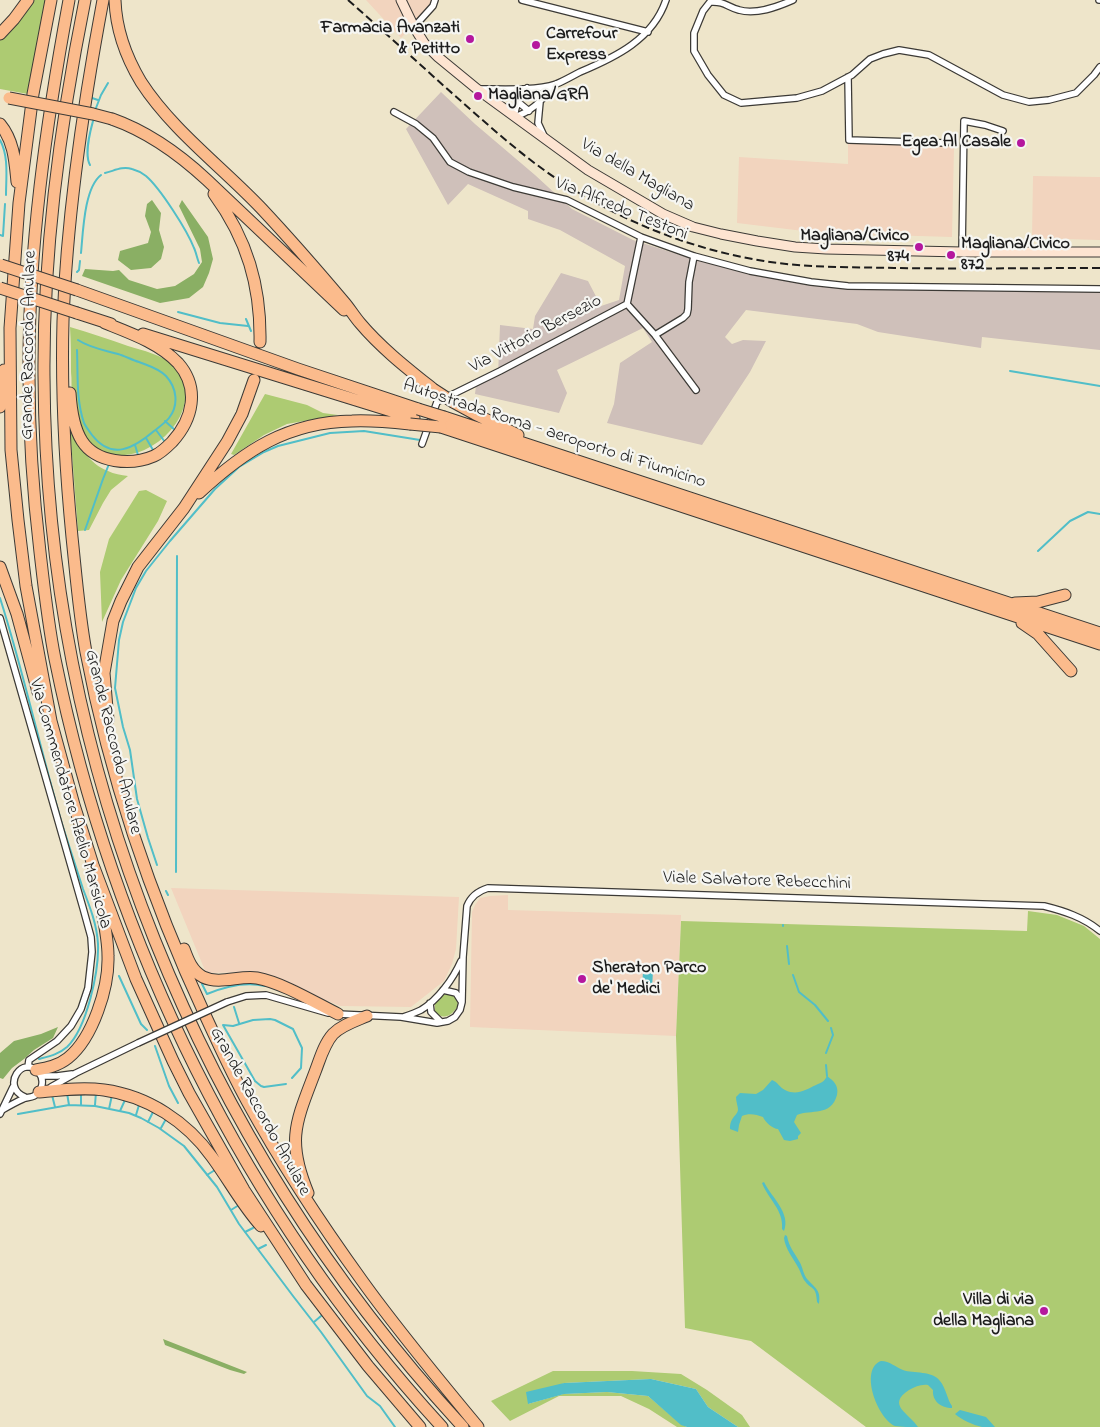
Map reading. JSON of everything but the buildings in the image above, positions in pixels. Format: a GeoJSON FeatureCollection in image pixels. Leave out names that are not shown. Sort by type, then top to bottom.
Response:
{"type":"FeatureCollection","features":[{"type":"Feature","properties":{"kind":"highway"},"geometry":{"type":"LineString","coordinates":[[0,34],[28,0]]}},
{"type":"Feature","properties":{"kind":"highway","name":"Grande Raccordo Anulare"},"geometry":{"type":"LineString","coordinates":[[51,0],[34,94],[19,203],[10,328],[11,450],[22,556],[51,721],[93,865],[136,979],[172,1061],[231,1168],[306,1285],[358,1354],[420,1427]]}},
{"type":"Feature","properties":{"kind":"highway","name":"Grande Raccordo Anulare"},"geometry":{"type":"LineString","coordinates":[[69,0],[45,140],[38,194],[31,285],[29,379],[31,456],[44,583],[54,656],[79,761],[118,888],[138,943],[175,1028],[227,1130],[279,1216],[335,1297],[386,1363],[442,1427]]}},
{"type":"Feature","properties":{"kind":"highway","name":"Grande Raccordo Anulare"},"geometry":{"type":"LineString","coordinates":[[85,0],[60,137],[46,293],[44,374],[47,464],[58,580],[84,718],[94,759],[119,844],[151,934],[181,1004],[233,1109],[284,1194],[339,1276],[397,1351],[463,1427]]}},
{"type":"Feature","properties":{"kind":"highway","name":"Grande Raccordo Anulare"},"geometry":{"type":"LineString","coordinates":[[103,0],[79,146],[67,256],[63,324],[63,410],[67,488],[86,650],[100,715],[120,790],[148,877],[181,962],[245,1098],[294,1180],[364,1285],[478,1427]]}},
{"type":"Feature","properties":{"kind":"highway"},"geometry":{"type":"LineString","coordinates":[[115,0],[117,22],[126,53],[140,80],[154,100],[175,124],[274,222],[359,322]]}},
{"type":"Feature","properties":{"kind":"highway"},"geometry":{"type":"LineString","coordinates":[[4,97],[112,120],[147,135],[185,160],[329,298],[359,322],[396,358],[433,389],[497,426],[591,466]]}},
{"type":"Feature","properties":{"kind":"highway"},"geometry":{"type":"LineString","coordinates":[[0,124],[6,132],[13,149],[19,203]]}},
{"type":"Feature","properties":{"kind":"highway"},"geometry":{"type":"LineString","coordinates":[[185,160],[216,195],[245,247],[258,298],[260,342]]}},
{"type":"Feature","properties":{"kind":"highway","name":"Autostrada Roma - aeroporto di Fiumicino"},"geometry":{"type":"LineString","coordinates":[[1,265],[77,290],[298,369],[414,417]]}},
{"type":"Feature","properties":{"kind":"highway","name":"Autostrada Roma - aeroporto di Fiumicino"},"geometry":{"type":"LineString","coordinates":[[0,288],[77,314],[414,417],[443,422],[591,466],[1100,634]]}},
{"type":"Feature","properties":{"kind":"highway"},"geometry":{"type":"LineString","coordinates":[[63,324],[71,409],[77,430],[83,442],[90,450],[115,461],[150,457],[166,448],[184,425],[192,402],[190,383],[181,367],[167,354],[139,337],[105,322]]}},
{"type":"Feature","properties":{"kind":"highway"},"geometry":{"type":"LineString","coordinates":[[0,407],[10,328]]}},
{"type":"Feature","properties":{"kind":"highway"},"geometry":{"type":"LineString","coordinates":[[120,790],[108,729],[104,673],[113,621],[138,567],[184,508],[236,427],[254,380]]}},
{"type":"Feature","properties":{"kind":"highway"},"geometry":{"type":"LineString","coordinates":[[184,508],[233,463],[284,434],[311,426],[336,422],[414,417],[443,422]]}},
{"type":"Feature","properties":{"kind":"highway","name":"Autostrada Roma - aeroporto di Fiumicino"},"geometry":{"type":"LineString","coordinates":[[443,422],[1100,644]]}},
{"type":"Feature","properties":{"kind":"highway"},"geometry":{"type":"LineString","coordinates":[[0,567],[19,620],[46,717],[61,755]]}},
{"type":"Feature","properties":{"kind":"highway"},"geometry":{"type":"LineString","coordinates":[[1008,603],[1038,602],[1065,594]]}},
{"type":"Feature","properties":{"kind":"highway"},"geometry":{"type":"LineString","coordinates":[[998,610],[1034,630],[1071,671]]}},
{"type":"Feature","properties":{"kind":"highway"},"geometry":{"type":"LineString","coordinates":[[35,1071],[51,1067],[68,1058],[77,1049],[92,1023],[103,993],[108,969],[107,938],[93,865]]}},
{"type":"Feature","properties":{"kind":"highway"},"geometry":{"type":"LineString","coordinates":[[148,877],[189,961],[199,974],[208,979],[216,980],[246,977],[266,980],[338,1014]]}},
{"type":"Feature","properties":{"kind":"highway"},"geometry":{"type":"LineString","coordinates":[[336,1245],[302,1178],[296,1153],[296,1127],[328,1040],[349,1023],[366,1016]]}},
{"type":"Feature","properties":{"kind":"highway"},"geometry":{"type":"LineString","coordinates":[[39,1092],[84,1089],[112,1092],[148,1103],[175,1118],[201,1142],[250,1214],[285,1253]]}},
{"type":"Feature","properties":{"kind":"main road","name":"Via della Magliana"},"geometry":{"type":"LineString","coordinates":[[401,0],[424,43],[477,89],[588,170],[663,214],[693,227],[795,247],[962,252],[1100,252]]}},
{"type":"Feature","properties":{"kind":"street"},"geometry":{"type":"LineString","coordinates":[[414,27],[433,6],[435,0]]}},
{"type":"Feature","properties":{"kind":"street"},"geometry":{"type":"LineString","coordinates":[[522,0],[648,32]]}},
{"type":"Feature","properties":{"kind":"street"},"geometry":{"type":"LineString","coordinates":[[477,89],[527,88],[556,84],[601,63],[637,42],[648,32],[658,18],[666,0]]}},
{"type":"Feature","properties":{"kind":"street"},"geometry":{"type":"LineString","coordinates":[[793,0],[783,5],[753,12],[739,10],[720,2],[710,2],[703,11],[694,33],[694,51],[708,76],[724,95],[741,103],[797,98],[822,91],[852,75],[870,60],[899,50],[929,55],[1003,96],[1029,102],[1049,100],[1076,93],[1094,76],[1100,67]]}},
{"type":"Feature","properties":{"kind":"street"},"geometry":{"type":"LineString","coordinates":[[848,77],[849,140],[946,143]]}},
{"type":"Feature","properties":{"kind":"street"},"geometry":{"type":"LineString","coordinates":[[527,88],[521,95],[514,117],[530,111],[556,84]]}},
{"type":"Feature","properties":{"kind":"street"},"geometry":{"type":"LineString","coordinates":[[518,102],[530,111]]}},
{"type":"Feature","properties":{"kind":"street"},"geometry":{"type":"LineString","coordinates":[[540,102],[538,123],[545,138]]}},
{"type":"Feature","properties":{"kind":"street","name":"Via Alfredo Testoni"},"geometry":{"type":"LineString","coordinates":[[394,112],[416,124],[433,138],[453,165],[513,187],[567,200],[641,238],[694,256],[750,271],[811,282],[848,286],[1100,289]]}},
{"type":"Feature","properties":{"kind":"street"},"geometry":{"type":"LineString","coordinates":[[962,252],[964,121],[986,125],[1003,131]]}},
{"type":"Feature","properties":{"kind":"street","name":"Via Vittorio Bersezio"},"geometry":{"type":"LineString","coordinates":[[422,444],[437,402],[627,304],[641,238]]}},
{"type":"Feature","properties":{"kind":"street"},"geometry":{"type":"LineString","coordinates":[[654,335],[687,314],[689,282],[694,256]]}},
{"type":"Feature","properties":{"kind":"street"},"geometry":{"type":"LineString","coordinates":[[627,304],[654,335],[696,390]]}},
{"type":"Feature","properties":{"kind":"street","name":"Via Commendatore Azelio Marsicola"},"geometry":{"type":"LineString","coordinates":[[0,618],[91,937],[92,952],[88,988],[81,1009],[71,1026],[57,1041],[29,1060],[35,1071]]}},
{"type":"Feature","properties":{"kind":"street","name":"Viale Salvatore Rebecchini"},"geometry":{"type":"LineString","coordinates":[[462,1002],[463,957],[469,902],[474,894],[491,888],[1044,906],[1077,916],[1100,931]]}},
{"type":"Feature","properties":{"kind":"street","name":"Viale Salvatore Rebecchini"},"geometry":{"type":"LineString","coordinates":[[401,1017],[421,1010],[430,1003],[452,980],[463,957]]}},
{"type":"Feature","properties":{"kind":"street"},"geometry":{"type":"LineString","coordinates":[[430,1003],[431,1012],[441,1022],[456,1017],[462,1002],[456,993],[443,990]]}},
{"type":"Feature","properties":{"kind":"street","name":"Viale Salvatore Rebecchini"},"geometry":{"type":"LineString","coordinates":[[39,1092],[138,1043],[227,1002],[246,996],[266,995],[313,1010],[338,1014],[401,1017],[441,1022]]}},
{"type":"Feature","properties":{"kind":"street"},"geometry":{"type":"LineString","coordinates":[[1,1112],[24,1097],[35,1096],[39,1092],[42,1085],[35,1071],[22,1068],[15,1073],[12,1082],[16,1093],[24,1097]]}},
{"type":"Feature","properties":{"kind":"street","name":"Viale Salvatore Rebecchini"},"geometry":{"type":"LineString","coordinates":[[35,1071],[57,1076],[76,1073]]}},
{"type":"Feature","properties":{"kind":"street"},"geometry":{"type":"LineString","coordinates":[[1,1112],[13,1087]]}},
{"type":"Feature","properties":{"kind":"shaded area"},"geometry":{"type":"Polygon","coordinates":[[[366,0],[434,0],[433,5],[401,38],[366,0]]]}},
{"type":"Feature","properties":{"kind":"shaded area"},"geometry":{"type":"Polygon","coordinates":[[[441,92],[572,209],[633,240],[702,262],[802,284],[826,287],[1100,292],[1100,350],[982,337],[981,348],[878,332],[857,324],[746,310],[725,337],[732,344],[743,340],[766,341],[750,372],[702,445],[607,423],[614,404],[620,363],[652,342],[643,328],[557,370],[567,393],[559,413],[475,394],[476,386],[498,376],[500,325],[533,329],[535,316],[561,273],[588,281],[601,306],[619,300],[625,266],[560,230],[528,219],[528,211],[468,184],[448,205],[406,129],[441,92]]]}},
{"type":"Feature","properties":{"kind":"shaded area"},"geometry":{"type":"Polygon","coordinates":[[[848,142],[954,147],[952,237],[820,233],[737,223],[739,157],[848,164],[848,142]]]}},
{"type":"Feature","properties":{"kind":"shaded area"},"geometry":{"type":"Polygon","coordinates":[[[1033,176],[1100,177],[1100,240],[1032,238],[1033,176]]]}},
{"type":"Feature","properties":{"kind":"shaded area"},"geometry":{"type":"Polygon","coordinates":[[[171,888],[459,897],[456,949],[452,964],[444,981],[411,1007],[340,1006],[255,972],[206,973],[171,888]]]}},
{"type":"Feature","properties":{"kind":"shaded area"},"geometry":{"type":"Polygon","coordinates":[[[508,895],[508,910],[681,915],[676,1036],[470,1027],[472,912],[480,898],[508,895]]]}},
{"type":"Feature","properties":{"kind":"green space"},"geometry":{"type":"Polygon","coordinates":[[[32,0],[46,0],[28,94],[0,89],[0,37],[32,0]]]}},
{"type":"Feature","properties":{"kind":"green space"},"geometry":{"type":"Polygon","coordinates":[[[152,200],[161,213],[159,230],[164,247],[161,259],[151,268],[131,270],[118,260],[120,251],[148,243],[151,232],[145,216],[147,204],[152,200]]]}},
{"type":"Feature","properties":{"kind":"green space"},"geometry":{"type":"Polygon","coordinates":[[[182,200],[208,237],[213,259],[203,287],[189,298],[160,303],[82,276],[85,269],[119,270],[129,280],[157,289],[175,286],[194,274],[202,262],[200,249],[179,206],[182,200]]]}},
{"type":"Feature","properties":{"kind":"green space"},"geometry":{"type":"Polygon","coordinates":[[[70,327],[152,353],[173,366],[184,383],[185,400],[179,418],[168,434],[152,446],[134,454],[115,455],[97,448],[87,440],[79,425],[72,395],[70,327]]]}},
{"type":"Feature","properties":{"kind":"green space"},"geometry":{"type":"Polygon","coordinates":[[[265,394],[307,405],[323,413],[338,415],[287,424],[264,435],[234,455],[231,454],[265,394]]]}},
{"type":"Feature","properties":{"kind":"green space"},"geometry":{"type":"Polygon","coordinates":[[[70,428],[81,447],[95,464],[110,472],[128,476],[111,490],[89,530],[78,531],[70,428]]]}},
{"type":"Feature","properties":{"kind":"green space"},"geometry":{"type":"Polygon","coordinates":[[[146,490],[167,501],[158,521],[121,580],[102,622],[100,572],[109,539],[139,491],[146,490]]]}},
{"type":"Feature","properties":{"kind":"green space"},"geometry":{"type":"Polygon","coordinates":[[[1028,911],[1057,915],[1084,926],[1100,939],[1100,1427],[866,1427],[751,1341],[685,1328],[676,1036],[681,921],[1027,931],[1028,911]]]}},
{"type":"Feature","properties":{"kind":"green space"},"geometry":{"type":"Polygon","coordinates":[[[446,994],[455,997],[458,1006],[448,1016],[438,1015],[435,1012],[435,1004],[446,994]]]}},
{"type":"Feature","properties":{"kind":"green space"},"geometry":{"type":"Polygon","coordinates":[[[58,1027],[53,1038],[34,1050],[12,1068],[3,1079],[0,1078],[0,1053],[14,1041],[41,1034],[58,1027]]]}},
{"type":"Feature","properties":{"kind":"green space"},"geometry":{"type":"Polygon","coordinates":[[[163,1339],[247,1372],[244,1374],[230,1370],[165,1345],[163,1339]]]}},
{"type":"Feature","properties":{"kind":"green space"},"geometry":{"type":"Polygon","coordinates":[[[553,1371],[632,1371],[681,1374],[742,1415],[750,1427],[738,1427],[708,1407],[696,1389],[651,1379],[564,1383],[528,1404],[563,1394],[607,1392],[648,1396],[687,1427],[677,1427],[649,1409],[621,1396],[559,1396],[510,1421],[491,1401],[553,1371]]]}},
{"type":"Feature","properties":{"kind":"water"},"geometry":{"type":"Polygon","coordinates":[[[647,968],[653,971],[652,988],[647,991],[642,988],[643,971],[647,968]]]}},
{"type":"Feature","properties":{"kind":"water"},"geometry":{"type":"Polygon","coordinates":[[[827,1076],[837,1086],[837,1095],[834,1102],[830,1107],[820,1111],[797,1115],[794,1122],[801,1133],[798,1139],[784,1140],[778,1129],[769,1125],[763,1117],[755,1115],[747,1114],[742,1116],[738,1132],[730,1129],[732,1119],[738,1110],[736,1097],[740,1093],[756,1094],[763,1090],[772,1080],[789,1092],[797,1092],[825,1080],[827,1076]]]}},
{"type":"Feature","properties":{"kind":"water"},"geometry":{"type":"Polygon","coordinates":[[[764,1182],[783,1212],[785,1218],[784,1231],[782,1229],[781,1216],[762,1183],[764,1182]]]}},
{"type":"Feature","properties":{"kind":"water"},"geometry":{"type":"Polygon","coordinates":[[[785,1235],[806,1278],[819,1293],[819,1304],[815,1290],[804,1280],[788,1250],[784,1238],[785,1235]]]}},
{"type":"Feature","properties":{"kind":"water"},"geometry":{"type":"Polygon","coordinates":[[[881,1361],[890,1363],[903,1370],[928,1374],[937,1378],[944,1387],[952,1408],[944,1407],[938,1403],[934,1397],[933,1390],[928,1385],[918,1386],[902,1395],[899,1405],[918,1427],[895,1426],[882,1414],[873,1394],[871,1373],[881,1361]]]}},
{"type":"Feature","properties":{"kind":"water"},"geometry":{"type":"Polygon","coordinates":[[[651,1379],[696,1389],[708,1407],[738,1427],[687,1427],[681,1425],[648,1396],[607,1392],[564,1394],[528,1404],[526,1392],[564,1383],[651,1379]]]}},
{"type":"Feature","properties":{"kind":"water"},"geometry":{"type":"Polygon","coordinates":[[[960,1410],[986,1417],[995,1427],[982,1427],[968,1422],[955,1414],[960,1410]]]}},
{"type":"Feature","properties":{"kind":"waterway"},"geometry":{"type":"LineString","coordinates":[[96,108],[108,83]]}},
{"type":"Feature","properties":{"kind":"waterway"},"geometry":{"type":"LineString","coordinates":[[92,98],[98,100]]}},
{"type":"Feature","properties":{"kind":"waterway"},"geometry":{"type":"LineString","coordinates":[[90,165],[88,149],[93,121]]}},
{"type":"Feature","properties":{"kind":"waterway"},"geometry":{"type":"LineString","coordinates":[[0,140],[6,160],[6,195]]}},
{"type":"Feature","properties":{"kind":"waterway"},"geometry":{"type":"LineString","coordinates":[[105,173],[128,168],[146,176],[179,220],[191,240],[199,263]]}},
{"type":"Feature","properties":{"kind":"waterway"},"geometry":{"type":"LineString","coordinates":[[81,253],[88,200],[95,181],[101,175]]}},
{"type":"Feature","properties":{"kind":"waterway"},"geometry":{"type":"LineString","coordinates":[[0,235],[3,236],[5,204]]}},
{"type":"Feature","properties":{"kind":"waterway"},"geometry":{"type":"LineString","coordinates":[[77,272],[80,261]]}},
{"type":"Feature","properties":{"kind":"waterway"},"geometry":{"type":"LineString","coordinates":[[178,312],[220,323],[248,326]]}},
{"type":"Feature","properties":{"kind":"waterway"},"geometry":{"type":"LineString","coordinates":[[246,319],[251,331]]}},
{"type":"Feature","properties":{"kind":"waterway"},"geometry":{"type":"LineString","coordinates":[[77,350],[81,414],[84,423],[100,443],[107,448],[115,450],[131,447],[169,418],[174,408],[175,397],[173,386],[163,373],[150,366],[92,347],[78,340]]}},
{"type":"Feature","properties":{"kind":"waterway"},"geometry":{"type":"LineString","coordinates":[[1010,371],[1100,386]]}},
{"type":"Feature","properties":{"kind":"waterway"},"geometry":{"type":"LineString","coordinates":[[165,421],[176,431]]}},
{"type":"Feature","properties":{"kind":"waterway"},"geometry":{"type":"LineString","coordinates":[[156,430],[165,442]]}},
{"type":"Feature","properties":{"kind":"waterway"},"geometry":{"type":"LineString","coordinates":[[157,865],[137,799],[130,750],[115,688],[119,640],[123,622],[136,588],[146,571],[215,489],[239,467],[264,452],[278,446],[330,433],[364,431],[420,440]]}},
{"type":"Feature","properties":{"kind":"waterway"},"geometry":{"type":"LineString","coordinates":[[146,438],[153,450]]}},
{"type":"Feature","properties":{"kind":"waterway"},"geometry":{"type":"LineString","coordinates":[[135,445],[138,455]]}},
{"type":"Feature","properties":{"kind":"waterway"},"geometry":{"type":"LineString","coordinates":[[85,530],[109,464]]}},
{"type":"Feature","properties":{"kind":"waterway"},"geometry":{"type":"LineString","coordinates":[[1038,551],[1070,521],[1088,512],[1100,514]]}},
{"type":"Feature","properties":{"kind":"waterway"},"geometry":{"type":"LineString","coordinates":[[176,872],[177,556]]}},
{"type":"Feature","properties":{"kind":"waterway"},"geometry":{"type":"LineString","coordinates":[[0,598],[17,654],[62,824],[93,916],[98,944],[94,983],[80,1027],[67,1047],[39,1059]]}},
{"type":"Feature","properties":{"kind":"waterway"},"geometry":{"type":"LineString","coordinates":[[166,891],[168,895]]}},
{"type":"Feature","properties":{"kind":"waterway"},"geometry":{"type":"LineString","coordinates":[[787,946],[789,964]]}},
{"type":"Feature","properties":{"kind":"waterway"},"geometry":{"type":"LineString","coordinates":[[793,975],[799,992],[815,1005],[828,1021]]}},
{"type":"Feature","properties":{"kind":"waterway"},"geometry":{"type":"LineString","coordinates":[[119,976],[141,1024],[147,1030]]}},
{"type":"Feature","properties":{"kind":"waterway"},"geometry":{"type":"LineString","coordinates":[[202,984],[207,994],[236,985],[265,986]]}},
{"type":"Feature","properties":{"kind":"waterway"},"geometry":{"type":"LineString","coordinates":[[234,1007],[239,1023]]}},
{"type":"Feature","properties":{"kind":"waterway"},"geometry":{"type":"LineString","coordinates":[[286,1084],[264,1087],[255,1081],[223,1025],[233,1026],[253,1020],[270,1019],[293,1029],[302,1048],[301,1068],[292,1078]]}},
{"type":"Feature","properties":{"kind":"waterway"},"geometry":{"type":"LineString","coordinates":[[826,1053],[833,1035],[831,1028]]}},
{"type":"Feature","properties":{"kind":"waterway"},"geometry":{"type":"LineString","coordinates":[[155,1046],[169,1086],[178,1103]]}},
{"type":"Feature","properties":{"kind":"waterway"},"geometry":{"type":"LineString","coordinates":[[826,1065],[827,1076]]}},
{"type":"Feature","properties":{"kind":"waterway"},"geometry":{"type":"LineString","coordinates":[[95,1105],[96,1092]]}},
{"type":"Feature","properties":{"kind":"waterway"},"geometry":{"type":"LineString","coordinates":[[67,1093],[69,1105]]}},
{"type":"Feature","properties":{"kind":"waterway"},"geometry":{"type":"LineString","coordinates":[[81,1094],[81,1104]]}},
{"type":"Feature","properties":{"kind":"waterway"},"geometry":{"type":"LineString","coordinates":[[52,1095],[55,1107]]}},
{"type":"Feature","properties":{"kind":"waterway"},"geometry":{"type":"LineString","coordinates":[[109,1109],[112,1095]]}},
{"type":"Feature","properties":{"kind":"waterway"},"geometry":{"type":"LineString","coordinates":[[120,1111],[125,1100]]}},
{"type":"Feature","properties":{"kind":"waterway"},"geometry":{"type":"LineString","coordinates":[[18,1114],[69,1105],[95,1106],[129,1113],[141,1118],[184,1146],[217,1187],[239,1224],[367,1396],[380,1406],[395,1427]]}},
{"type":"Feature","properties":{"kind":"waterway"},"geometry":{"type":"LineString","coordinates":[[136,1115],[139,1105]]}},
{"type":"Feature","properties":{"kind":"waterway"},"geometry":{"type":"LineString","coordinates":[[148,1122],[153,1112]]}},
{"type":"Feature","properties":{"kind":"waterway"},"geometry":{"type":"LineString","coordinates":[[161,1128],[166,1119]]}},
{"type":"Feature","properties":{"kind":"waterway"},"geometry":{"type":"LineString","coordinates":[[207,1175],[215,1170]]}},
{"type":"Feature","properties":{"kind":"waterway"},"geometry":{"type":"LineString","coordinates":[[231,1210],[239,1205]]}},
{"type":"Feature","properties":{"kind":"waterway"},"geometry":{"type":"LineString","coordinates":[[245,1232],[253,1228]]}},
{"type":"Feature","properties":{"kind":"waterway"},"geometry":{"type":"LineString","coordinates":[[258,1249],[266,1245]]}},
{"type":"Feature","properties":{"kind":"waterway"},"geometry":{"type":"LineString","coordinates":[[314,1322],[321,1316]]}},
{"type":"Feature","properties":{"kind":"railway"},"geometry":{"type":"LineString","coordinates":[[348,0],[489,126],[550,174],[612,211],[686,242],[712,250],[764,261],[813,266],[1100,268]]}},
{"type":"Feature","properties":{"kind":"place","name":"Farmacia Avanzati & Petitto"},"geometry":{"type":"Point","coordinates":[470,39]}},
{"type":"Feature","properties":{"kind":"place","name":"Carrefour Express"},"geometry":{"type":"Point","coordinates":[536,45]}},
{"type":"Feature","properties":{"kind":"place","name":"Magliana/GRA"},"geometry":{"type":"Point","coordinates":[478,96]}},
{"type":"Feature","properties":{"kind":"place","name":"Egea Al Casale"},"geometry":{"type":"Point","coordinates":[1021,143]}},
{"type":"Feature","properties":{"kind":"place","name":"Magliana/Civico 874"},"geometry":{"type":"Point","coordinates":[919,247]}},
{"type":"Feature","properties":{"kind":"place","name":"Magliana/Civico 872"},"geometry":{"type":"Point","coordinates":[951,255]}},
{"type":"Feature","properties":{"kind":"place","name":"Sheraton Parco de' Medici"},"geometry":{"type":"Point","coordinates":[582,979]}},
{"type":"Feature","properties":{"kind":"place","name":"Villa di via della Magliana"},"geometry":{"type":"Point","coordinates":[1044,1311]}}]}
